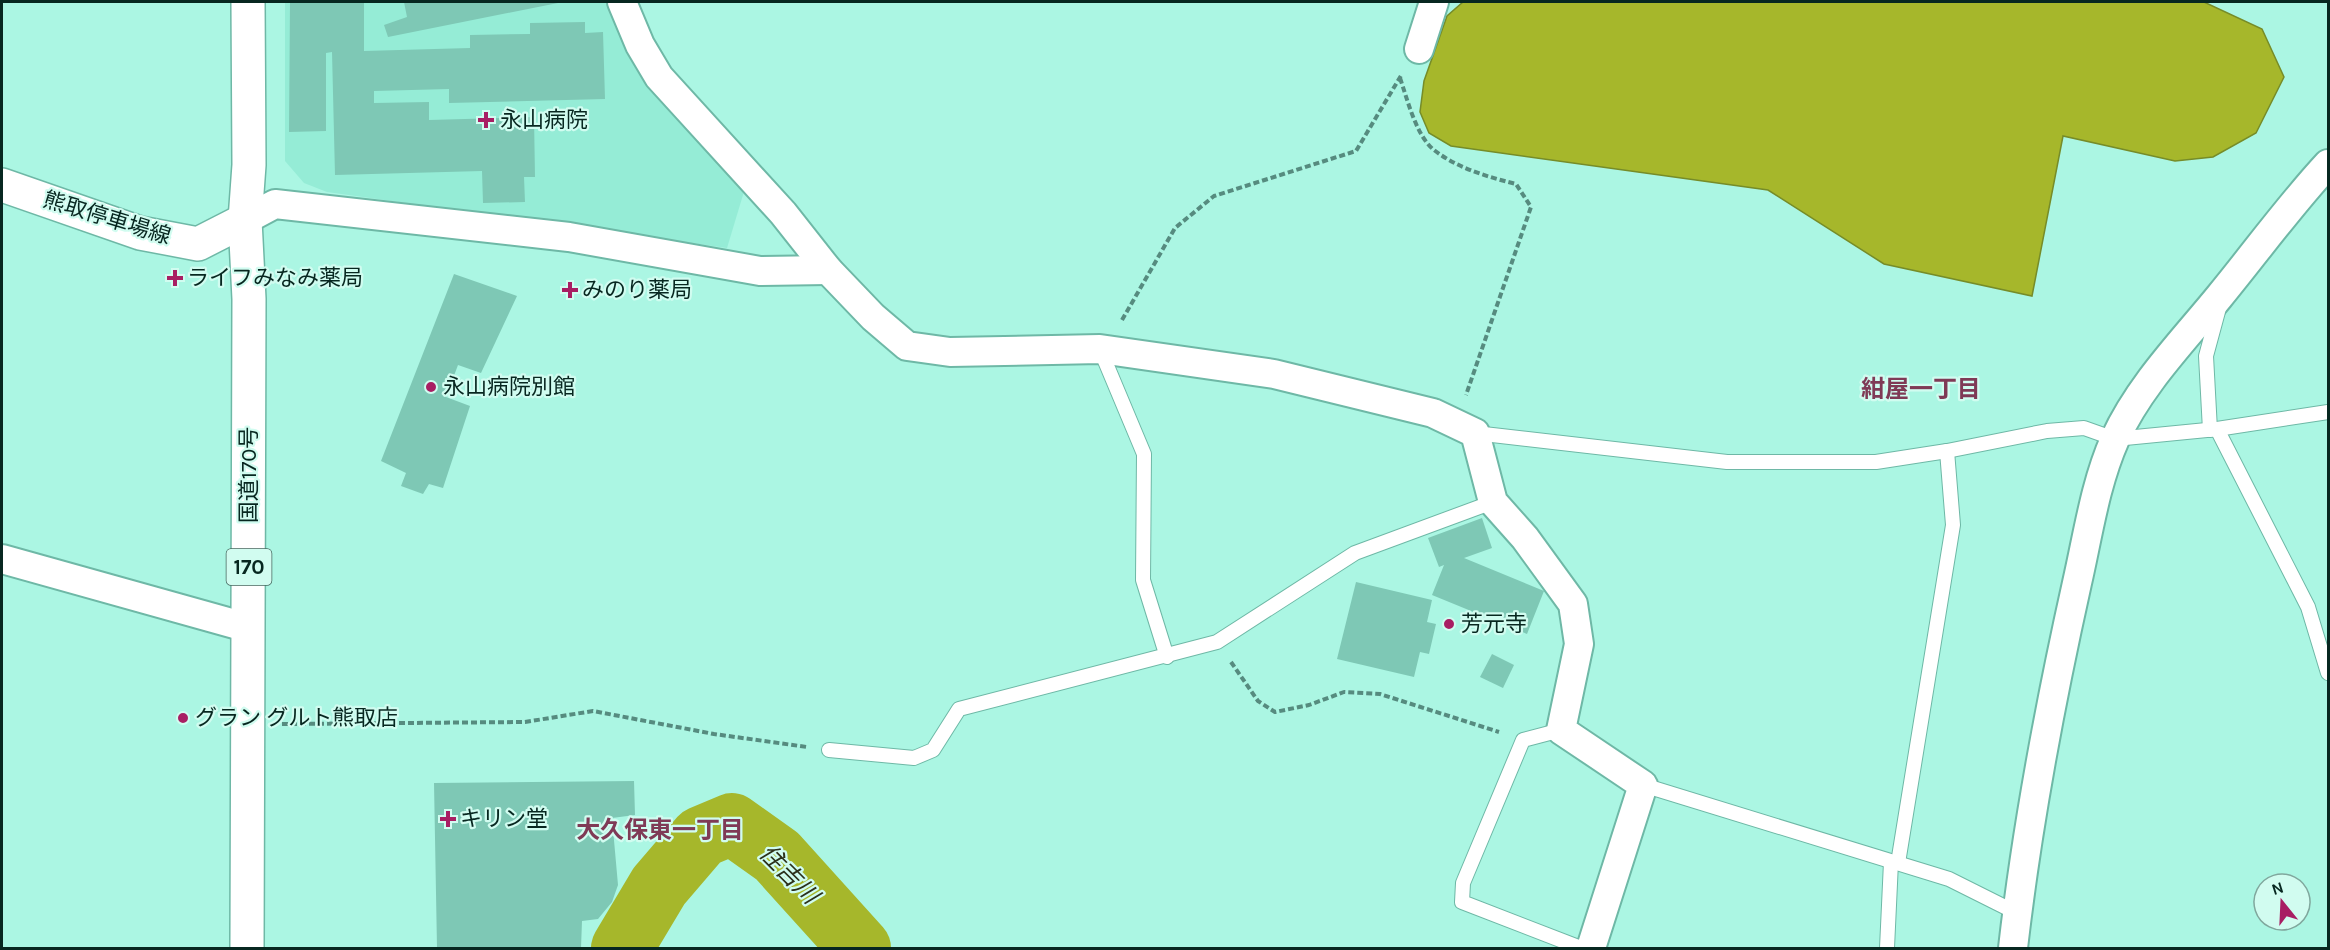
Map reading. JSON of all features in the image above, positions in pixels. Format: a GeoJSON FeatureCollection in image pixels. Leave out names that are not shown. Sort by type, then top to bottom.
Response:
{"type":"FeatureCollection","features":[{"type":"Feature","properties":{"kind":"main road","name":"国道170号"},"geometry":{"type":"LineString","coordinates":[[247,948],[250,725],[249,299],[245,220],[249,165],[248,2]]}},
{"type":"Feature","properties":{"kind":"main road","name":"熊取停車場線"},"geometry":{"type":"LineString","coordinates":[[2,185],[140,233],[198,244],[245,220]]}},
{"type":"Feature","properties":{"kind":"street"},"geometry":{"type":"LineString","coordinates":[[622,2],[640,45],[659,77],[783,213],[828,270],[873,317],[907,346],[950,352],[1100,349],[1274,374],[1432,413],[1466,429],[1493,502],[1525,538],[1573,604],[1579,644],[1561,730],[1642,785],[1591,948]]}},
{"type":"Feature","properties":{"kind":"street"},"geometry":{"type":"LineString","coordinates":[[1419,49],[1434,2]]}},
{"type":"Feature","properties":{"kind":"street"},"geometry":{"type":"LineString","coordinates":[[2013,948],[2037,776],[2067,627],[2100,482],[2115,439],[2137,400],[2287,209],[2328,164]]}},
{"type":"Feature","properties":{"kind":"street"},"geometry":{"type":"LineString","coordinates":[[245,220],[275,204],[569,237],[760,271],[828,270]]}},
{"type":"Feature","properties":{"kind":"street"},"geometry":{"type":"LineString","coordinates":[[2,559],[249,628]]}},
{"type":"Feature","properties":{"kind":"lane"},"geometry":{"type":"LineString","coordinates":[[2223,292],[2206,356],[2213,430],[2308,607],[2328,673]]}},
{"type":"Feature","properties":{"kind":"lane"},"geometry":{"type":"LineString","coordinates":[[1100,349],[1144,454],[1143,580],[1167,657]]}},
{"type":"Feature","properties":{"kind":"lane"},"geometry":{"type":"LineString","coordinates":[[1466,429],[1727,462],[1876,462],[1947,451],[2047,431],[2084,428],[2115,439],[2213,430],[2328,412]]}},
{"type":"Feature","properties":{"kind":"lane"},"geometry":{"type":"LineString","coordinates":[[1887,948],[1894,863],[1953,525],[1947,451]]}},
{"type":"Feature","properties":{"kind":"lane"},"geometry":{"type":"LineString","coordinates":[[829,750],[914,758],[933,750],[959,709],[1167,657],[1217,642],[1355,553],[1461,516],[1493,502]]}},
{"type":"Feature","properties":{"kind":"lane"},"geometry":{"type":"LineString","coordinates":[[1561,730],[1523,740],[1463,883],[1462,902],[1581,948]]}},
{"type":"Feature","properties":{"kind":"lane"},"geometry":{"type":"LineString","coordinates":[[1642,785],[1949,879],[2017,914]]}},
{"type":"Feature","properties":{"kind":"path"},"geometry":{"type":"LineString","coordinates":[[1100,349],[1120,324],[1175,228],[1214,196],[1356,151],[1419,49]]}},
{"type":"Feature","properties":{"kind":"path"},"geometry":{"type":"LineString","coordinates":[[1400,78],[1412,116],[1432,149],[1482,176],[1516,184],[1531,207],[1466,429]]}},
{"type":"Feature","properties":{"kind":"path"},"geometry":{"type":"LineString","coordinates":[[1217,642],[1258,701],[1275,712],[1309,705],[1344,693],[1380,693],[1523,740]]}},
{"type":"Feature","properties":{"kind":"path"},"geometry":{"type":"LineString","coordinates":[[250,725],[525,722],[593,711],[714,734],[829,750]]}},
{"type":"Feature","properties":{"kind":"shaded area","name":"永山病院"},"geometry":{"type":"Polygon","coordinates":[[[285,2],[612,2],[746,185],[727,248],[327,192],[304,183],[285,161],[285,2]]]}},
{"type":"Feature","properties":{"kind":"shaded area"},"geometry":{"type":"Polygon","coordinates":[[[1463,2],[2204,2],[2262,29],[2284,77],[2256,133],[2213,157],[2175,161],[2063,136],[2032,296],[1884,264],[1768,190],[1451,146],[1429,133],[1420,112],[1424,81],[1447,16],[1463,2]]]}},
{"type":"Feature","properties":{"kind":"building"},"geometry":{"type":"Polygon","coordinates":[[[290,2],[364,2],[364,51],[470,48],[470,35],[530,34],[530,23],[585,22],[585,33],[603,32],[605,99],[449,103],[449,89],[374,91],[374,103],[429,102],[429,120],[534,117],[535,177],[524,177],[525,202],[483,203],[482,171],[335,175],[332,52],[326,53],[326,131],[289,132],[290,2]]]}},
{"type":"Feature","properties":{"kind":"building"},"geometry":{"type":"Polygon","coordinates":[[[404,2],[558,3],[388,37],[384,25],[407,17],[404,2]]]}},
{"type":"Feature","properties":{"kind":"building","name":"永山病院別館"},"geometry":{"type":"Polygon","coordinates":[[[454,274],[517,296],[481,373],[458,365],[446,397],[470,406],[443,488],[429,484],[423,494],[401,486],[406,473],[381,461],[454,274]]]}},
{"type":"Feature","properties":{"kind":"building"},"geometry":{"type":"Polygon","coordinates":[[[1482,518],[1492,548],[1464,558],[1544,591],[1527,634],[1432,595],[1444,565],[1439,567],[1428,538],[1482,518]]]}},
{"type":"Feature","properties":{"kind":"building"},"geometry":{"type":"Polygon","coordinates":[[[1356,582],[1432,600],[1427,622],[1436,624],[1429,654],[1420,652],[1414,677],[1337,659],[1356,582]]]}},
{"type":"Feature","properties":{"kind":"building"},"geometry":{"type":"Polygon","coordinates":[[[1492,654],[1514,665],[1503,688],[1480,677],[1492,654]]]}},
{"type":"Feature","properties":{"kind":"building"},"geometry":{"type":"Polygon","coordinates":[[[634,781],[635,815],[612,818],[618,885],[612,902],[598,919],[582,921],[581,948],[437,948],[434,783],[634,781]]]}},
{"type":"Feature","properties":{"kind":"waterway","name":"住吉川"},"geometry":{"type":"LineString","coordinates":[[622,948],[659,886],[701,837],[732,824],[777,856],[860,948]]}},
{"type":"Feature","properties":{"kind":"place","name":"永山病院"},"geometry":{"type":"Point","coordinates":[486,120]}},
{"type":"Feature","properties":{"kind":"place","name":"ライフみなみ薬局"},"geometry":{"type":"Point","coordinates":[175,278]}},
{"type":"Feature","properties":{"kind":"place","name":"みのり薬局"},"geometry":{"type":"Point","coordinates":[570,290]}},
{"type":"Feature","properties":{"kind":"place","name":"永山病院別館"},"geometry":{"type":"Point","coordinates":[431,387]}},
{"type":"Feature","properties":{"kind":"place","name":"芳元寺"},"geometry":{"type":"Point","coordinates":[1449,624]}},
{"type":"Feature","properties":{"kind":"place","name":"グラン グルト熊取店"},"geometry":{"type":"Point","coordinates":[183,718]}},
{"type":"Feature","properties":{"kind":"place","name":"キリン堂"},"geometry":{"type":"Point","coordinates":[448,819]}},
{"type":"Feature","properties":{"kind":"district","name":"紺屋一丁目"},"geometry":{"type":"Point","coordinates":[1921,389]}},
{"type":"Feature","properties":{"kind":"district","name":"大久保東一丁目"},"geometry":{"type":"Point","coordinates":[660,830]}}]}
